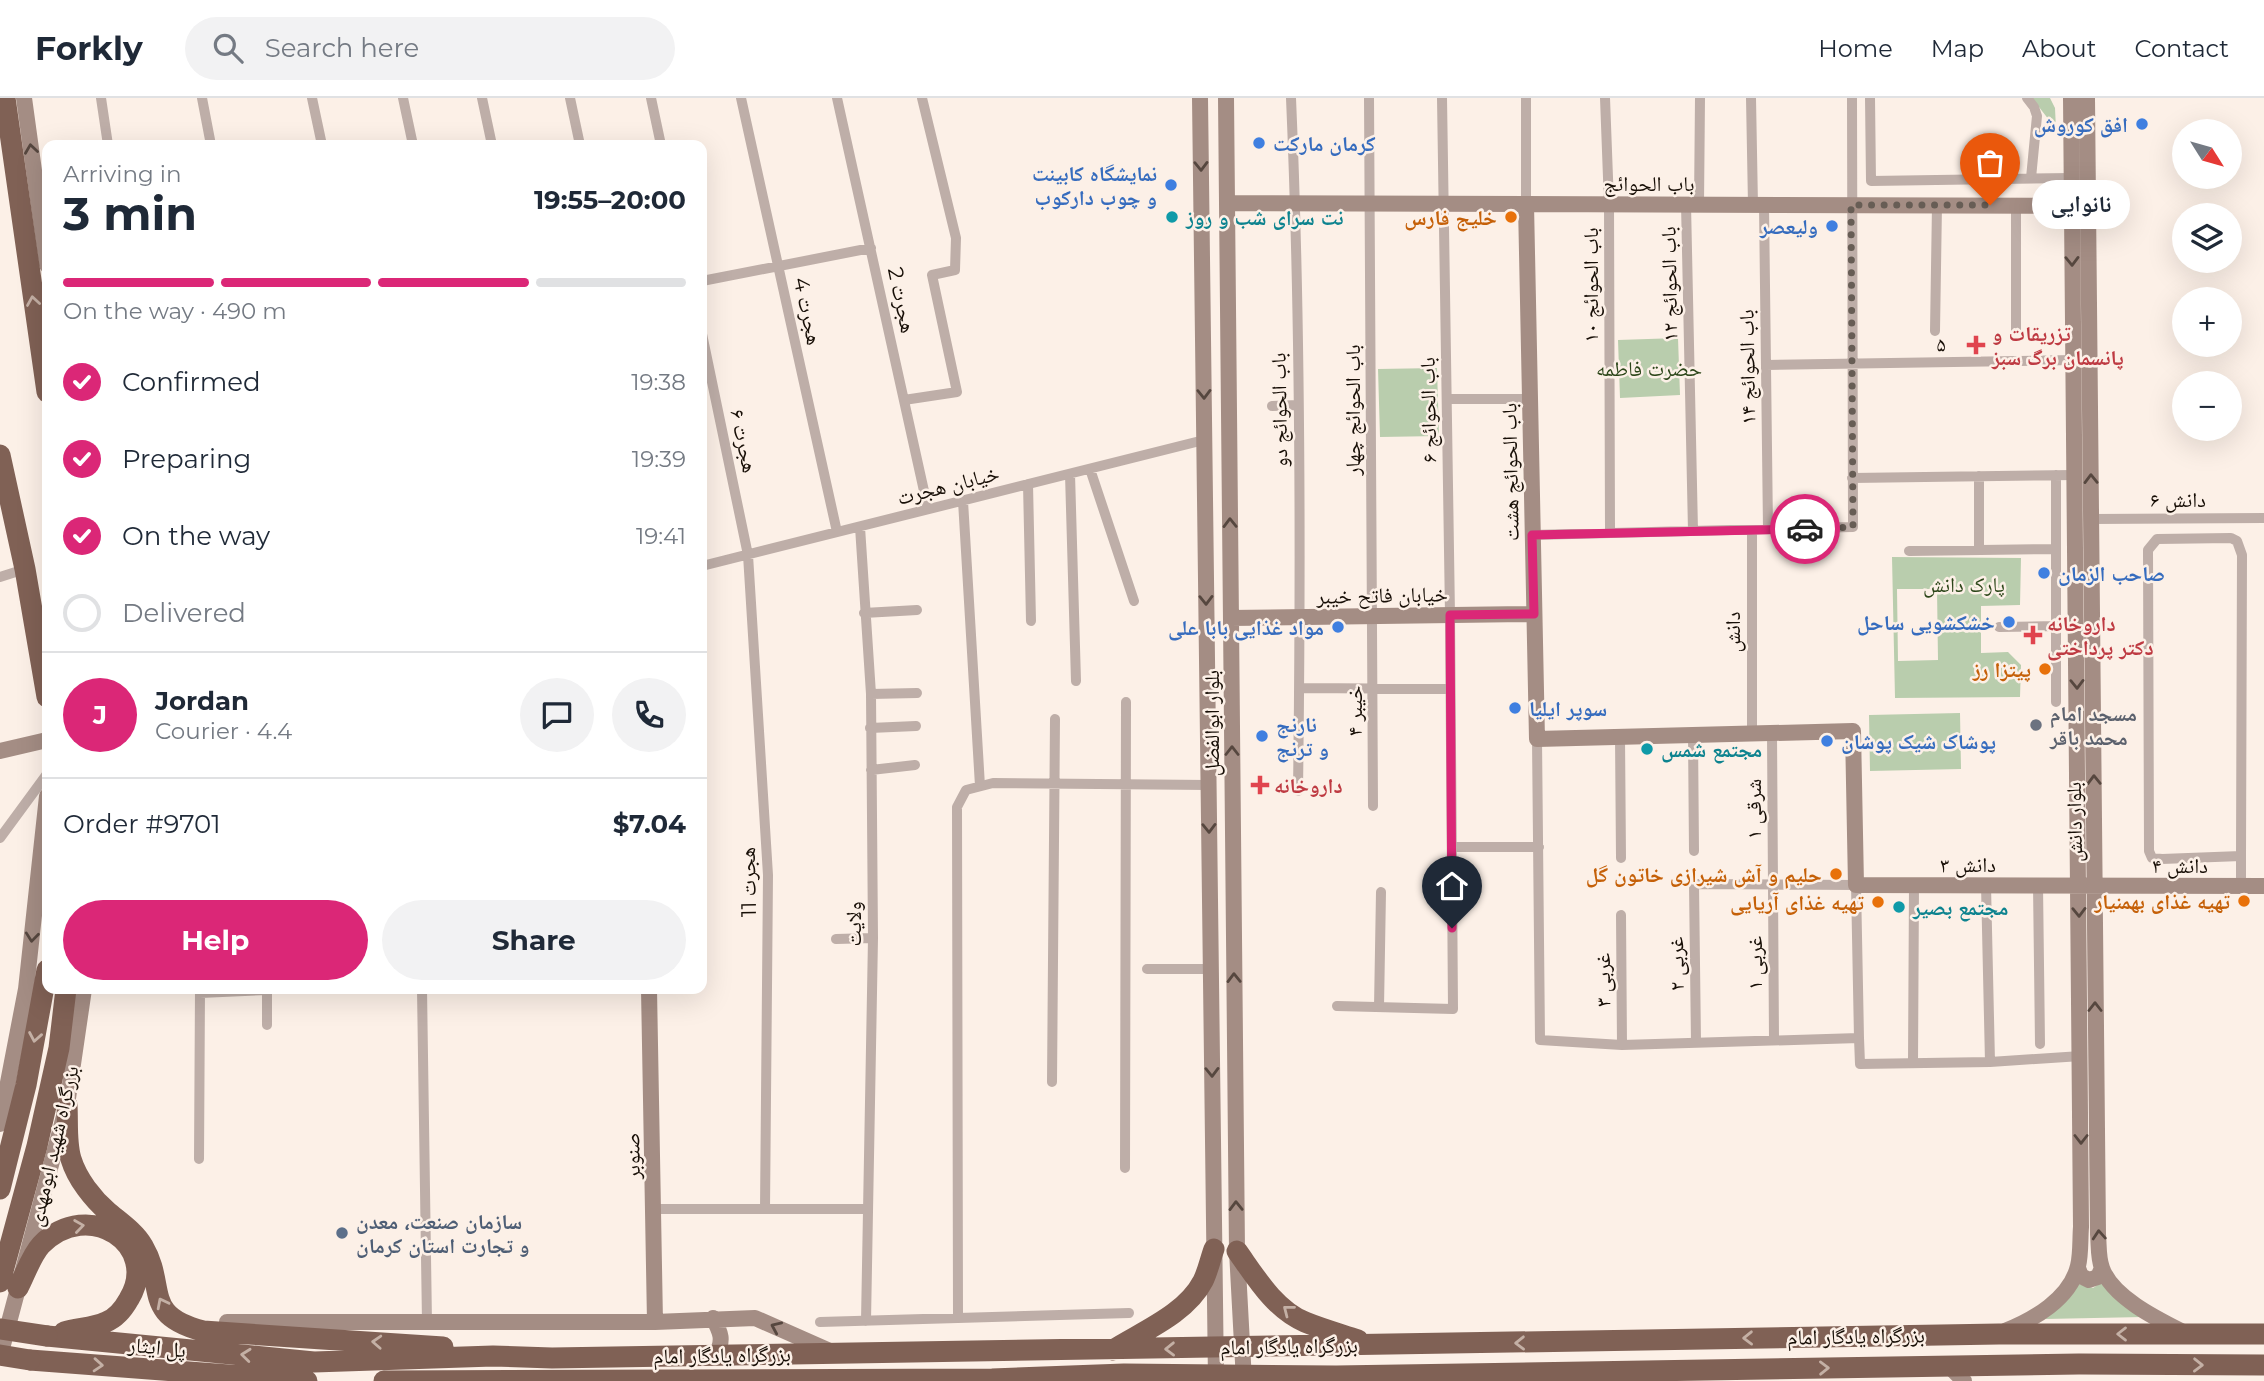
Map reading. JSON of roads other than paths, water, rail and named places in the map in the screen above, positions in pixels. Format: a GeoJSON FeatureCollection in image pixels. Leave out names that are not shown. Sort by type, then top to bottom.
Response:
{"type":"FeatureCollection","features":[{"type":"Feature","properties":{"kind":"highway"},"geometry":{"type":"LineString","coordinates":[[5,98],[42,359]]}},
{"type":"Feature","properties":{"kind":"highway"},"geometry":{"type":"LineString","coordinates":[[0,170],[10,144]]}},
{"type":"Feature","properties":{"kind":"highway"},"geometry":{"type":"LineString","coordinates":[[0,206],[11,209],[22,225]]}},
{"type":"Feature","properties":{"kind":"highway"},"geometry":{"type":"LineString","coordinates":[[0,455],[42,669]]}},
{"type":"Feature","properties":{"kind":"highway","name":"بزرگراه شهید ابومهدی"},"geometry":{"type":"LineString","coordinates":[[0,1189],[26,1085],[43,994]]}},
{"type":"Feature","properties":{"kind":"highway","name":"بزرگراه شهید ابومهدی"},"geometry":{"type":"LineString","coordinates":[[11,1291],[37,1146],[59,1048],[65,994]]}},
{"type":"Feature","properties":{"kind":"highway"},"geometry":{"type":"LineString","coordinates":[[67,1105],[71,1160],[93,1199],[143,1245],[150,1262],[158,1299],[179,1325],[203,1331],[432,1345],[493,1356]]}},
{"type":"Feature","properties":{"kind":"highway"},"geometry":{"type":"LineString","coordinates":[[11,1291],[40,1247],[60,1230],[78,1224],[93,1224],[106,1228],[124,1240],[134,1258],[137,1277],[123,1310],[106,1322],[47,1336]]}},
{"type":"Feature","properties":{"kind":"highway"},"geometry":{"type":"LineString","coordinates":[[1112,1350],[1179,1309],[1193,1296],[1203,1280],[1214,1250]]}},
{"type":"Feature","properties":{"kind":"highway"},"geometry":{"type":"LineString","coordinates":[[1237,1251],[1262,1286],[1288,1312],[1303,1321],[1373,1345]]}},
{"type":"Feature","properties":{"kind":"highway","name":"پل ایثار"},"geometry":{"type":"LineString","coordinates":[[0,1329],[310,1371]]}},
{"type":"Feature","properties":{"kind":"highway","name":"بزرگراه یادگار امام"},"geometry":{"type":"LineString","coordinates":[[310,1371],[493,1356],[552,1358],[1112,1350],[1999,1334],[2264,1334]]}},
{"type":"Feature","properties":{"kind":"highway","name":"پل ایثار"},"geometry":{"type":"LineString","coordinates":[[0,1356],[30,1360],[310,1371]]}},
{"type":"Feature","properties":{"kind":"highway"},"geometry":{"type":"LineString","coordinates":[[30,1360],[65,1372],[76,1381]]}},
{"type":"Feature","properties":{"kind":"highway","name":"بزرگراه یادگار امام"},"geometry":{"type":"LineString","coordinates":[[384,1381],[1130,1377],[1330,1379],[1957,1374],[2078,1364],[2264,1366]]}},
{"type":"Feature","properties":{"kind":"street"},"geometry":{"type":"LineString","coordinates":[[24,98],[42,229]]}},
{"type":"Feature","properties":{"kind":"street"},"geometry":{"type":"LineString","coordinates":[[101,98],[107,140]]}},
{"type":"Feature","properties":{"kind":"street"},"geometry":{"type":"LineString","coordinates":[[202,98],[210,140]]}},
{"type":"Feature","properties":{"kind":"street"},"geometry":{"type":"LineString","coordinates":[[312,98],[321,140]]}},
{"type":"Feature","properties":{"kind":"street"},"geometry":{"type":"LineString","coordinates":[[403,98],[412,140]]}},
{"type":"Feature","properties":{"kind":"street"},"geometry":{"type":"LineString","coordinates":[[482,98],[491,140]]}},
{"type":"Feature","properties":{"kind":"street"},"geometry":{"type":"LineString","coordinates":[[570,98],[579,140]]}},
{"type":"Feature","properties":{"kind":"street"},"geometry":{"type":"LineString","coordinates":[[651,98],[660,140]]}},
{"type":"Feature","properties":{"kind":"street","name":"هجرت 4"},"geometry":{"type":"LineString","coordinates":[[741,98],[837,533]]}},
{"type":"Feature","properties":{"kind":"street","name":"هجرت 2"},"geometry":{"type":"LineString","coordinates":[[837,98],[928,509]]}},
{"type":"Feature","properties":{"kind":"street"},"geometry":{"type":"LineString","coordinates":[[904,400],[957,392],[932,275],[956,270],[956,238],[922,98]]}},
{"type":"Feature","properties":{"kind":"street","name":"بلوار ابوالفضل"},"geometry":{"type":"LineString","coordinates":[[1200,98],[1216,1378]]}},
{"type":"Feature","properties":{"kind":"street"},"geometry":{"type":"LineString","coordinates":[[1226,106],[1232,98]]}},
{"type":"Feature","properties":{"kind":"street","name":"باب الحوائج دو"},"geometry":{"type":"LineString","coordinates":[[1291,98],[1298,405],[1298,791]]}},
{"type":"Feature","properties":{"kind":"street","name":"باب الحوائج چهار"},"geometry":{"type":"LineString","coordinates":[[1369,98],[1373,616]]}},
{"type":"Feature","properties":{"kind":"street","name":"باب الحوائج ۶"},"geometry":{"type":"LineString","coordinates":[[1380,1007],[1453,1009],[1442,98]]}},
{"type":"Feature","properties":{"kind":"street"},"geometry":{"type":"LineString","coordinates":[[1526,98],[1526,204]]}},
{"type":"Feature","properties":{"kind":"street","name":"باب الحوائج ۱۰"},"geometry":{"type":"LineString","coordinates":[[1605,98],[1609,204],[1611,533]]}},
{"type":"Feature","properties":{"kind":"street","name":"باب الحوائج ۱۲"},"geometry":{"type":"LineString","coordinates":[[1693,531],[1693,204],[1700,98]]}},
{"type":"Feature","properties":{"kind":"street","name":"باب الحوائج ۱۴"},"geometry":{"type":"LineString","coordinates":[[1751,98],[1766,365],[1768,530]]}},
{"type":"Feature","properties":{"kind":"street"},"geometry":{"type":"LineString","coordinates":[[1532,535],[1853,527],[1852,98]]}},
{"type":"Feature","properties":{"kind":"street"},"geometry":{"type":"LineString","coordinates":[[1870,98],[1871,181],[2071,178]]}},
{"type":"Feature","properties":{"kind":"street"},"geometry":{"type":"LineString","coordinates":[[2027,98],[2037,117],[2031,178]]}},
{"type":"Feature","properties":{"kind":"street"},"geometry":{"type":"LineString","coordinates":[[2062,98],[2080,118]]}},
{"type":"Feature","properties":{"kind":"street","name":"بلوار دانش"},"geometry":{"type":"LineString","coordinates":[[2071,98],[2080,118],[2092,519],[2095,1083],[2098,1234],[2102,1268]]}},
{"type":"Feature","properties":{"kind":"street","name":"بلوار دانش"},"geometry":{"type":"LineString","coordinates":[[2078,1268],[2081,1227],[2081,1056],[2071,178],[2080,118],[2090,98]]}},
{"type":"Feature","properties":{"kind":"street","name":"بلوار ابوالفضل"},"geometry":{"type":"LineString","coordinates":[[1226,106],[1237,1251],[1244,1379]]}},
{"type":"Feature","properties":{"kind":"street","name":"باب الحوائج"},"geometry":{"type":"LineString","coordinates":[[1227,203],[2071,206]]}},
{"type":"Feature","properties":{"kind":"street","name":"باب الحوائج هشت"},"geometry":{"type":"LineString","coordinates":[[1526,204],[1536,739]]}},
{"type":"Feature","properties":{"kind":"street"},"geometry":{"type":"LineString","coordinates":[[1936,331],[1937,205]]}},
{"type":"Feature","properties":{"kind":"street"},"geometry":{"type":"LineString","coordinates":[[2016,205],[2016,330]]}},
{"type":"Feature","properties":{"kind":"street"},"geometry":{"type":"LineString","coordinates":[[707,280],[871,248]]}},
{"type":"Feature","properties":{"kind":"street","name":"هجرت ۶"},"geometry":{"type":"LineString","coordinates":[[707,358],[748,555]]}},
{"type":"Feature","properties":{"kind":"street","name":"۵"},"geometry":{"type":"LineString","coordinates":[[1766,365],[2073,360]]}},
{"type":"Feature","properties":{"kind":"street"},"geometry":{"type":"LineString","coordinates":[[1447,399],[1530,399]]}},
{"type":"Feature","properties":{"kind":"street"},"geometry":{"type":"LineString","coordinates":[[1272,406],[1298,405]]}},
{"type":"Feature","properties":{"kind":"street","name":"خیابان هجرت"},"geometry":{"type":"LineString","coordinates":[[707,565],[1204,440]]}},
{"type":"Feature","properties":{"kind":"street"},"geometry":{"type":"LineString","coordinates":[[1090,469],[1134,601]]}},
{"type":"Feature","properties":{"kind":"street"},"geometry":{"type":"LineString","coordinates":[[1070,474],[1076,681]]}},
{"type":"Feature","properties":{"kind":"street"},"geometry":{"type":"LineString","coordinates":[[2056,475],[2056,702]]}},
{"type":"Feature","properties":{"kind":"street"},"geometry":{"type":"LineString","coordinates":[[1852,478],[2074,475]]}},
{"type":"Feature","properties":{"kind":"street"},"geometry":{"type":"LineString","coordinates":[[1979,476],[1979,550]]}},
{"type":"Feature","properties":{"kind":"street"},"geometry":{"type":"LineString","coordinates":[[1028,484],[1031,621]]}},
{"type":"Feature","properties":{"kind":"street"},"geometry":{"type":"LineString","coordinates":[[963,501],[980,786]]}},
{"type":"Feature","properties":{"kind":"street","name":"دانش ۶"},"geometry":{"type":"LineString","coordinates":[[2092,519],[2264,518]]}},
{"type":"Feature","properties":{"kind":"street","name":"ولایت"},"geometry":{"type":"LineString","coordinates":[[860,527],[871,694],[872,770],[873,939],[866,1321]]}},
{"type":"Feature","properties":{"kind":"street","name":"دانش"},"geometry":{"type":"LineString","coordinates":[[1752,530],[1752,733]]}},
{"type":"Feature","properties":{"kind":"street"},"geometry":{"type":"LineString","coordinates":[[2241,856],[2162,859],[2152,858],[2149,851],[2148,550],[2157,539],[2231,538],[2237,541],[2242,555],[2241,886]]}},
{"type":"Feature","properties":{"kind":"street"},"geometry":{"type":"LineString","coordinates":[[1909,551],[2056,549]]}},
{"type":"Feature","properties":{"kind":"street","name":"هجرت 11"},"geometry":{"type":"LineString","coordinates":[[748,555],[768,875],[765,1209]]}},
{"type":"Feature","properties":{"kind":"street"},"geometry":{"type":"LineString","coordinates":[[0,577],[24,569]]}},
{"type":"Feature","properties":{"kind":"street"},"geometry":{"type":"LineString","coordinates":[[864,613],[918,610]]}},
{"type":"Feature","properties":{"kind":"street","name":"خیابان فاتح خیبر"},"geometry":{"type":"LineString","coordinates":[[1231,618],[1534,614]]}},
{"type":"Feature","properties":{"kind":"street","name":"خیبر ۴"},"geometry":{"type":"LineString","coordinates":[[1373,616],[1373,806]]}},
{"type":"Feature","properties":{"kind":"street"},"geometry":{"type":"LineString","coordinates":[[1999,627],[2056,626]]}},
{"type":"Feature","properties":{"kind":"street"},"geometry":{"type":"LineString","coordinates":[[1300,688],[1451,689]]}},
{"type":"Feature","properties":{"kind":"street"},"geometry":{"type":"LineString","coordinates":[[871,694],[917,693]]}},
{"type":"Feature","properties":{"kind":"street"},"geometry":{"type":"LineString","coordinates":[[1125,1168],[1126,702]]}},
{"type":"Feature","properties":{"kind":"street"},"geometry":{"type":"LineString","coordinates":[[1052,1083],[1055,719]]}},
{"type":"Feature","properties":{"kind":"street"},"geometry":{"type":"LineString","coordinates":[[870,728],[916,726]]}},
{"type":"Feature","properties":{"kind":"street"},"geometry":{"type":"LineString","coordinates":[[1859,1038],[1622,1045],[1539,1040],[1536,739],[1853,731],[1860,1064],[1990,1062],[2081,1056]]}},
{"type":"Feature","properties":{"kind":"street","name":"۱ شرقی"},"geometry":{"type":"LineString","coordinates":[[1772,733],[1773,884]]}},
{"type":"Feature","properties":{"kind":"street"},"geometry":{"type":"LineString","coordinates":[[1693,735],[1694,850]]}},
{"type":"Feature","properties":{"kind":"street"},"geometry":{"type":"LineString","coordinates":[[1620,737],[1621,858]]}},
{"type":"Feature","properties":{"kind":"street"},"geometry":{"type":"LineString","coordinates":[[0,751],[42,741]]}},
{"type":"Feature","properties":{"kind":"street"},"geometry":{"type":"LineString","coordinates":[[872,770],[915,765]]}},
{"type":"Feature","properties":{"kind":"street"},"geometry":{"type":"LineString","coordinates":[[0,838],[42,781]]}},
{"type":"Feature","properties":{"kind":"street"},"geometry":{"type":"LineString","coordinates":[[958,1318],[957,807],[965,790],[993,783],[1209,785]]}},
{"type":"Feature","properties":{"kind":"street"},"geometry":{"type":"LineString","coordinates":[[0,1124],[26,989],[42,842]]}},
{"type":"Feature","properties":{"kind":"street"},"geometry":{"type":"LineString","coordinates":[[1451,847],[1539,847]]}},
{"type":"Feature","properties":{"kind":"street","name":"۲ غربی"},"geometry":{"type":"LineString","coordinates":[[1696,1043],[1695,884],[1773,884]]}},
{"type":"Feature","properties":{"kind":"street"},"geometry":{"type":"LineString","coordinates":[[1773,884],[1856,885]]}},
{"type":"Feature","properties":{"kind":"street","name":"۱ غربی"},"geometry":{"type":"LineString","coordinates":[[1773,884],[1774,1040]]}},
{"type":"Feature","properties":{"kind":"street","name":"دانش ۳"},"geometry":{"type":"LineString","coordinates":[[1856,885],[2079,886]]}},
{"type":"Feature","properties":{"kind":"street"},"geometry":{"type":"LineString","coordinates":[[1913,1063],[1914,885]]}},
{"type":"Feature","properties":{"kind":"street"},"geometry":{"type":"LineString","coordinates":[[1986,885],[1990,1062]]}},
{"type":"Feature","properties":{"kind":"street"},"geometry":{"type":"LineString","coordinates":[[2038,885],[2040,1044]]}},
{"type":"Feature","properties":{"kind":"street","name":"دانش ۴"},"geometry":{"type":"LineString","coordinates":[[2079,886],[2264,886]]}},
{"type":"Feature","properties":{"kind":"street"},"geometry":{"type":"LineString","coordinates":[[1337,1006],[1380,1007],[1381,892]]}},
{"type":"Feature","properties":{"kind":"street","name":"۳ غربی"},"geometry":{"type":"LineString","coordinates":[[1621,915],[1622,1045]]}},
{"type":"Feature","properties":{"kind":"street"},"geometry":{"type":"LineString","coordinates":[[1210,930],[1234,930]]}},
{"type":"Feature","properties":{"kind":"street"},"geometry":{"type":"LineString","coordinates":[[836,939],[873,939]]}},
{"type":"Feature","properties":{"kind":"street"},"geometry":{"type":"LineString","coordinates":[[1147,969],[1211,969]]}},
{"type":"Feature","properties":{"kind":"street"},"geometry":{"type":"LineString","coordinates":[[75,994],[79,1023]]}},
{"type":"Feature","properties":{"kind":"street","name":"بزرگراه شهید ابومهدی"},"geometry":{"type":"LineString","coordinates":[[11,1291],[67,1105],[83,994]]}},
{"type":"Feature","properties":{"kind":"street"},"geometry":{"type":"LineString","coordinates":[[200,994],[200,1158]]}},
{"type":"Feature","properties":{"kind":"street"},"geometry":{"type":"LineString","coordinates":[[267,994],[267,1025]]}},
{"type":"Feature","properties":{"kind":"street"},"geometry":{"type":"LineString","coordinates":[[422,994],[427,1323]]}},
{"type":"Feature","properties":{"kind":"street","name":"صنوبر"},"geometry":{"type":"LineString","coordinates":[[649,994],[655,1322]]}},
{"type":"Feature","properties":{"kind":"street"},"geometry":{"type":"LineString","coordinates":[[654,1209],[868,1209]]}},
{"type":"Feature","properties":{"kind":"street"},"geometry":{"type":"LineString","coordinates":[[2078,1268],[2081,1276],[2089,1280],[2098,1277],[2102,1268]]}},
{"type":"Feature","properties":{"kind":"street"},"geometry":{"type":"LineString","coordinates":[[1999,1334],[2025,1323],[2049,1307],[2066,1288],[2078,1268]]}},
{"type":"Feature","properties":{"kind":"street"},"geometry":{"type":"LineString","coordinates":[[2102,1268],[2117,1289],[2136,1307],[2186,1334]]}},
{"type":"Feature","properties":{"kind":"street"},"geometry":{"type":"LineString","coordinates":[[0,1356],[11,1291]]}},
{"type":"Feature","properties":{"kind":"street"},"geometry":{"type":"LineString","coordinates":[[820,1322],[1129,1313]]}},
{"type":"Feature","properties":{"kind":"street"},"geometry":{"type":"LineString","coordinates":[[713,1318],[722,1333],[722,1344],[716,1355]]}},
{"type":"Feature","properties":{"kind":"street"},"geometry":{"type":"LineString","coordinates":[[227,1322],[655,1322],[755,1318],[835,1353]]}},
{"type":"Feature","properties":{"kind":"place","name":"افق کوروش"},"geometry":{"type":"Point","coordinates":[2142,124]}},
{"type":"Feature","properties":{"kind":"place","name":"کرمان مارکت"},"geometry":{"type":"Point","coordinates":[1259,143]}},
{"type":"Feature","properties":{"kind":"place","name":"نمایشگاه کابینت و چوب دارکوب"},"geometry":{"type":"Point","coordinates":[1171,185]}},
{"type":"Feature","properties":{"kind":"place","name":"نانوایی"},"geometry":{"type":"Point","coordinates":[1990,205]}},
{"type":"Feature","properties":{"kind":"place","name":"نت سرای شب و روز"},"geometry":{"type":"Point","coordinates":[1172,217]}},
{"type":"Feature","properties":{"kind":"place","name":"خلیج فارس"},"geometry":{"type":"Point","coordinates":[1511,217]}},
{"type":"Feature","properties":{"kind":"place","name":"ولیعصر"},"geometry":{"type":"Point","coordinates":[1832,226]}},
{"type":"Feature","properties":{"kind":"place","name":"تزریقات و پانسمان برگ سبز"},"geometry":{"type":"Point","coordinates":[1976,345]}},
{"type":"Feature","properties":{"kind":"place","name":"صاحب الزمان"},"geometry":{"type":"Point","coordinates":[2044,573]}},
{"type":"Feature","properties":{"kind":"place","name":"خشکشویی ساحل"},"geometry":{"type":"Point","coordinates":[2009,622]}},
{"type":"Feature","properties":{"kind":"place","name":"مواد غذایی بابا علی"},"geometry":{"type":"Point","coordinates":[1338,627]}},
{"type":"Feature","properties":{"kind":"place","name":"داروخانه دکتر پرداختی"},"geometry":{"type":"Point","coordinates":[2033,635]}},
{"type":"Feature","properties":{"kind":"place","name":"پیتزا رز"},"geometry":{"type":"Point","coordinates":[2045,669]}},
{"type":"Feature","properties":{"kind":"place","name":"سوپر ایلیا"},"geometry":{"type":"Point","coordinates":[1515,708]}},
{"type":"Feature","properties":{"kind":"place","name":"مسجد امام محمد باقر"},"geometry":{"type":"Point","coordinates":[2036,725]}},
{"type":"Feature","properties":{"kind":"place","name":"نارنج و ترنج"},"geometry":{"type":"Point","coordinates":[1262,736]}},
{"type":"Feature","properties":{"kind":"place","name":"پوشاک شیک پوشان"},"geometry":{"type":"Point","coordinates":[1827,741]}},
{"type":"Feature","properties":{"kind":"place","name":"مجتمع شمس"},"geometry":{"type":"Point","coordinates":[1647,749]}},
{"type":"Feature","properties":{"kind":"place","name":"داروخانه"},"geometry":{"type":"Point","coordinates":[1260,785]}},
{"type":"Feature","properties":{"kind":"place","name":"حلیم و آش شیرازی خاتون گل"},"geometry":{"type":"Point","coordinates":[1836,874]}},
{"type":"Feature","properties":{"kind":"place","name":"تهیه غذای بهمنیار"},"geometry":{"type":"Point","coordinates":[2244,901]}},
{"type":"Feature","properties":{"kind":"place","name":"تهیه غذای آریایی"},"geometry":{"type":"Point","coordinates":[1878,902]}},
{"type":"Feature","properties":{"kind":"place","name":"مجتمع بصیر"},"geometry":{"type":"Point","coordinates":[1899,907]}},
{"type":"Feature","properties":{"kind":"place","name":"سازمان صنعت، معدن و تجارت استان کرمان"},"geometry":{"type":"Point","coordinates":[342,1233]}},
{"type":"Feature","properties":{"kind":"park label","name":"حضرت فاطمه"},"geometry":{"type":"Point","coordinates":[1649,368]}},
{"type":"Feature","properties":{"kind":"park label","name":"پارک دانش"},"geometry":{"type":"Point","coordinates":[1964,584]}}]}
